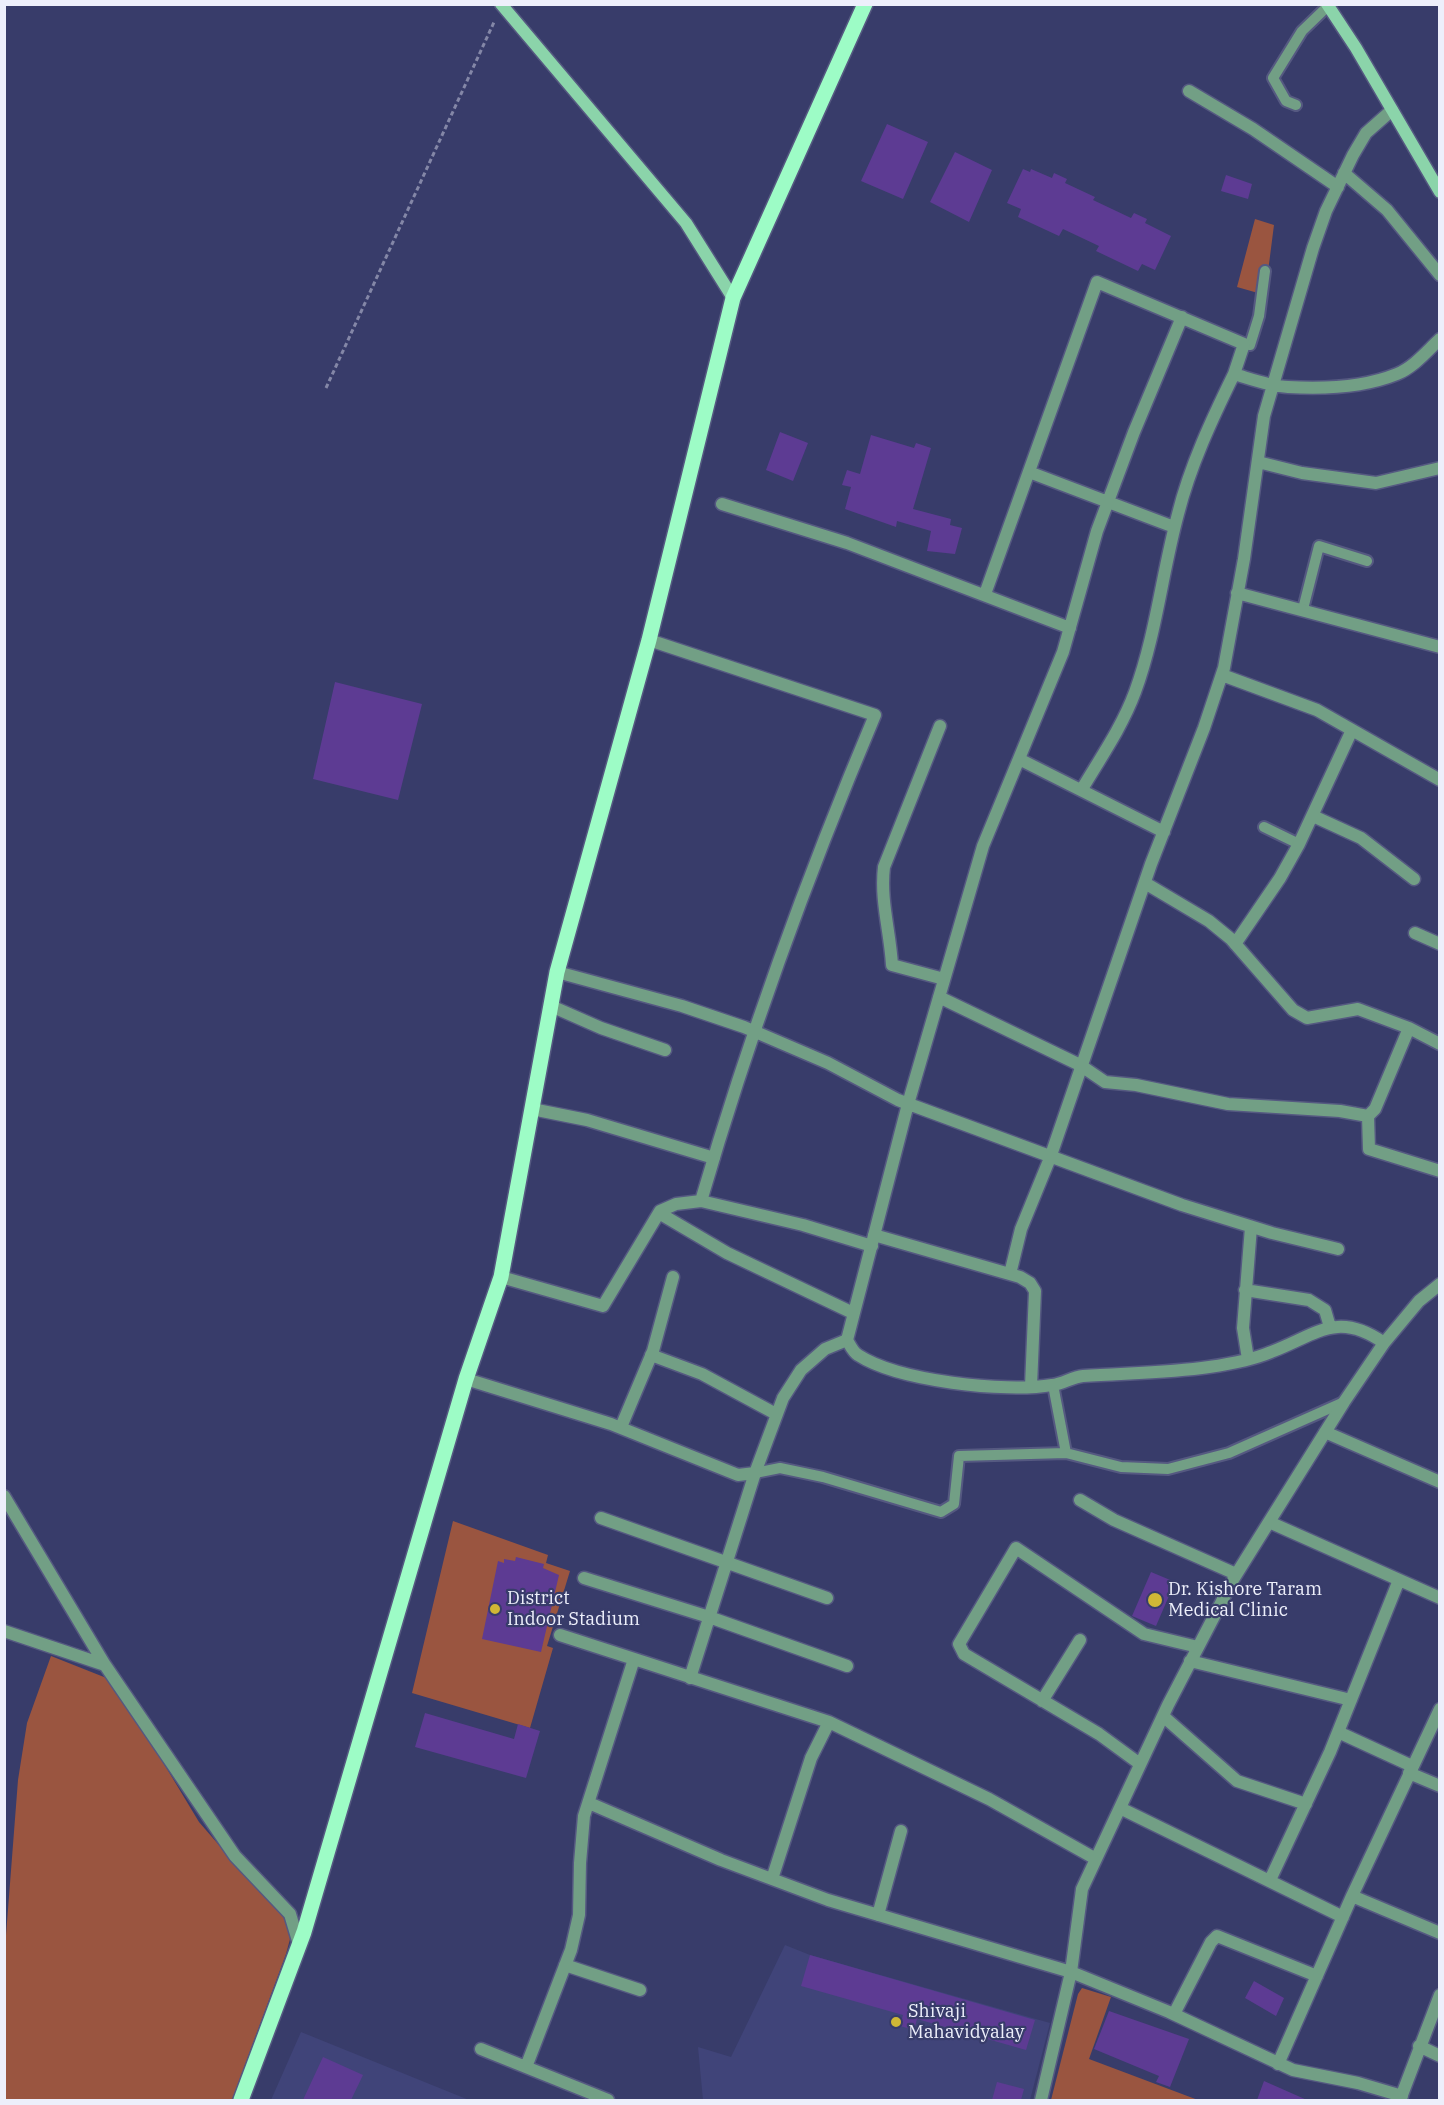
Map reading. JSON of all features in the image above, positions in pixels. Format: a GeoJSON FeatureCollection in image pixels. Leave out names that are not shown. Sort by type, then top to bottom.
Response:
{"type":"FeatureCollection","features":[{"type":"Feature","properties":{"kind":"main road"},"geometry":{"type":"LineString","coordinates":[[241,2100],[299,1944],[466,1379],[501,1277],[557,972],[649,640],[733,298],[866,4]]}},
{"type":"Feature","properties":{"kind":"main road"},"geometry":{"type":"LineString","coordinates":[[502,5],[686,223],[733,298]]}},
{"type":"Feature","properties":{"kind":"main road"},"geometry":{"type":"LineString","coordinates":[[1328,5],[1440,192]]}},
{"type":"Feature","properties":{"kind":"street"},"geometry":{"type":"LineString","coordinates":[[1190,91],[1253,129],[1338,187]]}},
{"type":"Feature","properties":{"kind":"street"},"geometry":{"type":"LineString","coordinates":[[1010,1274],[1021,1229],[1050,1158],[1080,1065],[1222,675],[1272,385],[1284,356],[1313,248],[1344,173],[1366,133],[1392,110]]}},
{"type":"Feature","properties":{"kind":"street"},"geometry":{"type":"LineString","coordinates":[[1344,173],[1387,210],[1440,276]]}},
{"type":"Feature","properties":{"kind":"street"},"geometry":{"type":"LineString","coordinates":[[985,594],[1097,282],[1244,344],[1234,374],[1191,472],[1174,527],[1145,660],[1135,692],[1125,717],[1082,789]]}},
{"type":"Feature","properties":{"kind":"street"},"geometry":{"type":"LineString","coordinates":[[1182,317],[1097,531],[1070,628],[983,846],[908,1104],[847,1340],[856,1354],[878,1364],[947,1384],[1031,1386],[1053,1385],[1079,1377],[1209,1367],[1248,1359],[1330,1327],[1366,1330],[1384,1343]]}},
{"type":"Feature","properties":{"kind":"street"},"geometry":{"type":"LineString","coordinates":[[1234,374],[1272,385],[1323,387],[1366,382],[1398,374],[1411,366],[1440,339]]}},
{"type":"Feature","properties":{"kind":"street"},"geometry":{"type":"LineString","coordinates":[[1258,462],[1302,473],[1376,483],[1440,468]]}},
{"type":"Feature","properties":{"kind":"street"},"geometry":{"type":"LineString","coordinates":[[1029,472],[1174,527]]}},
{"type":"Feature","properties":{"kind":"street"},"geometry":{"type":"LineString","coordinates":[[722,504],[847,543],[1070,628]]}},
{"type":"Feature","properties":{"kind":"street"},"geometry":{"type":"LineString","coordinates":[[1237,593],[1440,647]]}},
{"type":"Feature","properties":{"kind":"street"},"geometry":{"type":"LineString","coordinates":[[649,640],[875,715],[823,839],[754,1031],[701,1201]]}},
{"type":"Feature","properties":{"kind":"street"},"geometry":{"type":"LineString","coordinates":[[1222,675],[1317,711],[1440,780]]}},
{"type":"Feature","properties":{"kind":"street"},"geometry":{"type":"LineString","coordinates":[[940,726],[884,867],[881,891],[890,930],[892,965],[944,979]]}},
{"type":"Feature","properties":{"kind":"street"},"geometry":{"type":"LineString","coordinates":[[1235,945],[1280,878],[1299,844],[1352,730]]}},
{"type":"Feature","properties":{"kind":"street"},"geometry":{"type":"LineString","coordinates":[[1019,759],[1164,832]]}},
{"type":"Feature","properties":{"kind":"street"},"geometry":{"type":"LineString","coordinates":[[1313,816],[1361,838],[1414,879]]}},
{"type":"Feature","properties":{"kind":"street"},"geometry":{"type":"LineString","coordinates":[[1145,883],[1209,921],[1235,945],[1293,1010],[1307,1018],[1358,1009],[1409,1028],[1440,1044]]}},
{"type":"Feature","properties":{"kind":"street"},"geometry":{"type":"LineString","coordinates":[[1415,933],[1440,944]]}},
{"type":"Feature","properties":{"kind":"street"},"geometry":{"type":"LineString","coordinates":[[557,972],[682,1006],[754,1031],[828,1063],[908,1104],[1050,1158],[1251,1227],[1338,1249]]}},
{"type":"Feature","properties":{"kind":"street"},"geometry":{"type":"LineString","coordinates":[[939,997],[1080,1065],[1105,1082],[1136,1085],[1199,1100],[1266,1108],[1340,1111],[1368,1116]]}},
{"type":"Feature","properties":{"kind":"street"},"geometry":{"type":"LineString","coordinates":[[551,1006],[601,1028],[665,1050]]}},
{"type":"Feature","properties":{"kind":"street"},"geometry":{"type":"LineString","coordinates":[[1368,1116],[1376,1109],[1409,1028]]}},
{"type":"Feature","properties":{"kind":"street"},"geometry":{"type":"LineString","coordinates":[[532,1109],[587,1120],[714,1158]]}},
{"type":"Feature","properties":{"kind":"street"},"geometry":{"type":"LineString","coordinates":[[1368,1116],[1369,1149],[1440,1171]]}},
{"type":"Feature","properties":{"kind":"street"},"geometry":{"type":"LineString","coordinates":[[501,1277],[603,1306],[659,1213],[676,1204],[701,1201],[873,1240],[1010,1274],[1030,1282],[1035,1291],[1031,1386]]}},
{"type":"Feature","properties":{"kind":"street"},"geometry":{"type":"LineString","coordinates":[[659,1213],[727,1253],[853,1313]]}},
{"type":"Feature","properties":{"kind":"street"},"geometry":{"type":"LineString","coordinates":[[1248,1359],[1243,1328],[1251,1227]]}},
{"type":"Feature","properties":{"kind":"street"},"geometry":{"type":"LineString","coordinates":[[621,1427],[651,1355],[673,1277]]}},
{"type":"Feature","properties":{"kind":"street"},"geometry":{"type":"LineString","coordinates":[[1041,2100],[1071,1972],[1083,1889],[1163,1716],[1236,1574],[1344,1402],[1384,1343],[1419,1301],[1440,1284]]}},
{"type":"Feature","properties":{"kind":"street"},"geometry":{"type":"LineString","coordinates":[[1245,1290],[1309,1300],[1325,1310],[1330,1327]]}},
{"type":"Feature","properties":{"kind":"street"},"geometry":{"type":"LineString","coordinates":[[690,1678],[755,1473],[783,1398],[801,1370],[825,1349],[847,1340]]}},
{"type":"Feature","properties":{"kind":"street"},"geometry":{"type":"LineString","coordinates":[[651,1355],[702,1374],[776,1414]]}},
{"type":"Feature","properties":{"kind":"street"},"geometry":{"type":"LineString","coordinates":[[466,1379],[621,1427],[738,1474],[755,1473]]}},
{"type":"Feature","properties":{"kind":"street"},"geometry":{"type":"LineString","coordinates":[[1325,1432],[1440,1482]]}},
{"type":"Feature","properties":{"kind":"street"},"geometry":{"type":"LineString","coordinates":[[4,1496],[105,1665],[235,1856],[290,1914],[299,1944]]}},
{"type":"Feature","properties":{"kind":"street"},"geometry":{"type":"LineString","coordinates":[[1080,1500],[1114,1520],[1236,1574]]}},
{"type":"Feature","properties":{"kind":"street"},"geometry":{"type":"LineString","coordinates":[[600,1518],[827,1598]]}},
{"type":"Feature","properties":{"kind":"street"},"geometry":{"type":"LineString","coordinates":[[1269,1522],[1440,1598]]}},
{"type":"Feature","properties":{"kind":"street"},"geometry":{"type":"LineString","coordinates":[[1140,1764],[1099,1734],[964,1654],[958,1644],[1016,1548],[1144,1634],[1198,1647]]}},
{"type":"Feature","properties":{"kind":"street"},"geometry":{"type":"LineString","coordinates":[[584,1578],[709,1617],[847,1666]]}},
{"type":"Feature","properties":{"kind":"street"},"geometry":{"type":"LineString","coordinates":[[1270,1880],[1338,1732],[1400,1580]]}},
{"type":"Feature","properties":{"kind":"street"},"geometry":{"type":"LineString","coordinates":[[4,1631],[105,1665]]}},
{"type":"Feature","properties":{"kind":"street"},"geometry":{"type":"LineString","coordinates":[[560,1635],[829,1722],[989,1799],[1096,1859]]}},
{"type":"Feature","properties":{"kind":"street"},"geometry":{"type":"LineString","coordinates":[[1042,1701],[1080,1640]]}},
{"type":"Feature","properties":{"kind":"street"},"geometry":{"type":"LineString","coordinates":[[526,2067],[566,1965],[579,1914],[580,1863],[585,1816],[634,1659]]}},
{"type":"Feature","properties":{"kind":"street"},"geometry":{"type":"LineString","coordinates":[[1190,1661],[1351,1700]]}},
{"type":"Feature","properties":{"kind":"street"},"geometry":{"type":"LineString","coordinates":[[1278,2064],[1352,1896],[1440,1709]]}},
{"type":"Feature","properties":{"kind":"street"},"geometry":{"type":"LineString","coordinates":[[1163,1716],[1237,1781],[1306,1804]]}},
{"type":"Feature","properties":{"kind":"street"},"geometry":{"type":"LineString","coordinates":[[772,1879],[811,1758],[829,1722]]}},
{"type":"Feature","properties":{"kind":"street"},"geometry":{"type":"LineString","coordinates":[[1338,1732],[1440,1786]]}},
{"type":"Feature","properties":{"kind":"street"},"geometry":{"type":"LineString","coordinates":[[589,1803],[828,1900],[1071,1972],[1174,2014],[1278,2064],[1401,2098],[1440,1995]]}},
{"type":"Feature","properties":{"kind":"street"},"geometry":{"type":"LineString","coordinates":[[1119,1808],[1343,1917]]}},
{"type":"Feature","properties":{"kind":"street"},"geometry":{"type":"LineString","coordinates":[[878,1915],[901,1831]]}},
{"type":"Feature","properties":{"kind":"street"},"geometry":{"type":"LineString","coordinates":[[1352,1896],[1440,1933]]}},
{"type":"Feature","properties":{"kind":"street"},"geometry":{"type":"LineString","coordinates":[[1174,2014],[1211,1942],[1217,1936],[1317,1976]]}},
{"type":"Feature","properties":{"kind":"street"},"geometry":{"type":"LineString","coordinates":[[566,1965],[640,1990]]}},
{"type":"Feature","properties":{"kind":"street"},"geometry":{"type":"LineString","coordinates":[[1419,2046],[1440,2056]]}},
{"type":"Feature","properties":{"kind":"street"},"geometry":{"type":"LineString","coordinates":[[481,2049],[608,2100]]}},
{"type":"Feature","properties":{"kind":"lane"},"geometry":{"type":"LineString","coordinates":[[1296,105],[1286,101],[1273,78],[1302,31],[1328,5]]}},
{"type":"Feature","properties":{"kind":"lane"},"geometry":{"type":"LineString","coordinates":[[1244,344],[1251,345],[1259,316],[1264,271]]}},
{"type":"Feature","properties":{"kind":"lane"},"geometry":{"type":"LineString","coordinates":[[1304,609],[1319,546],[1367,561]]}},
{"type":"Feature","properties":{"kind":"lane"},"geometry":{"type":"LineString","coordinates":[[1264,827],[1299,844]]}},
{"type":"Feature","properties":{"kind":"lane"},"geometry":{"type":"LineString","coordinates":[[1053,1385],[1066,1453]]}},
{"type":"Feature","properties":{"kind":"lane"},"geometry":{"type":"LineString","coordinates":[[755,1473],[780,1468],[823,1477],[941,1512],[954,1504],[959,1456],[1066,1453],[1121,1467],[1167,1469],[1229,1454],[1344,1402]]}},
{"type":"Feature","properties":{"kind":"path"},"geometry":{"type":"LineString","coordinates":[[326,388],[502,5]]}},
{"type":"Feature","properties":{"kind":"shaded area"},"geometry":{"type":"Polygon","coordinates":[[[1255,219],[1274,225],[1265,295],[1237,287],[1255,219]]]}},
{"type":"Feature","properties":{"kind":"shaded area","name":"District Indoor Stadium"},"geometry":{"type":"Polygon","coordinates":[[[453,1521],[548,1555],[546,1563],[570,1571],[547,1646],[553,1648],[530,1728],[412,1693],[453,1521]]]}},
{"type":"Feature","properties":{"kind":"shaded area"},"geometry":{"type":"Polygon","coordinates":[[[51,1656],[114,1681],[199,1822],[256,1888],[286,1915],[290,1939],[286,1954],[232,2100],[5,2100],[5,1948],[18,1780],[27,1723],[51,1656]]]}},
{"type":"Feature","properties":{"kind":"shaded area","name":"Shivaji Mahavidyalay"},"geometry":{"type":"Polygon","coordinates":[[[785,1945],[810,1955],[1050,2023],[1030,2100],[703,2100],[698,2047],[731,2057],[785,1945]]]}},
{"type":"Feature","properties":{"kind":"shaded area"},"geometry":{"type":"Polygon","coordinates":[[[1082,1988],[1111,1997],[1089,2059],[1198,2100],[1051,2100],[1078,1994],[1082,1988]]]}},
{"type":"Feature","properties":{"kind":"shaded area"},"geometry":{"type":"Polygon","coordinates":[[[301,2032],[469,2100],[271,2100],[301,2032]]]}},
{"type":"Feature","properties":{"kind":"building"},"geometry":{"type":"Polygon","coordinates":[[[887,124],[928,142],[903,199],[861,181],[887,124]]]}},
{"type":"Feature","properties":{"kind":"building"},"geometry":{"type":"Polygon","coordinates":[[[955,152],[992,170],[969,222],[930,202],[955,152]]]}},
{"type":"Feature","properties":{"kind":"building"},"geometry":{"type":"Polygon","coordinates":[[[1023,169],[1030,172],[1031,169],[1052,178],[1054,173],[1067,179],[1065,183],[1095,197],[1093,200],[1131,218],[1134,213],[1147,219],[1145,223],[1171,236],[1155,270],[1142,264],[1138,271],[1096,251],[1099,246],[1063,229],[1059,236],[1018,217],[1021,209],[1007,203],[1023,169]]]}},
{"type":"Feature","properties":{"kind":"building"},"geometry":{"type":"Polygon","coordinates":[[[1226,175],[1252,184],[1248,199],[1221,191],[1226,175]]]}},
{"type":"Feature","properties":{"kind":"building"},"geometry":{"type":"Polygon","coordinates":[[[780,432],[808,443],[793,481],[766,470],[780,432]]]}},
{"type":"Feature","properties":{"kind":"building"},"geometry":{"type":"Polygon","coordinates":[[[871,435],[914,448],[916,443],[931,448],[913,509],[951,519],[950,525],[962,528],[955,554],[927,551],[931,531],[897,521],[896,527],[845,509],[851,487],[842,485],[847,470],[860,474],[871,435]]]}},
{"type":"Feature","properties":{"kind":"building"},"geometry":{"type":"Polygon","coordinates":[[[335,682],[422,704],[398,800],[313,779],[335,682]]]}},
{"type":"Feature","properties":{"kind":"building"},"geometry":{"type":"Polygon","coordinates":[[[516,1557],[544,1564],[543,1568],[559,1575],[541,1652],[482,1639],[498,1561],[504,1563],[504,1559],[515,1561],[516,1557]]]}},
{"type":"Feature","properties":{"kind":"building"},"geometry":{"type":"Polygon","coordinates":[[[1151,1572],[1175,1582],[1156,1626],[1132,1616],[1151,1572]]]}},
{"type":"Feature","properties":{"kind":"building"},"geometry":{"type":"Polygon","coordinates":[[[425,1713],[514,1739],[518,1724],[540,1731],[526,1778],[415,1747],[425,1713]]]}},
{"type":"Feature","properties":{"kind":"building"},"geometry":{"type":"Polygon","coordinates":[[[810,1955],[1035,2020],[1026,2050],[917,2019],[914,2030],[900,2026],[903,2015],[801,1986],[810,1955]]]}},
{"type":"Feature","properties":{"kind":"building"},"geometry":{"type":"Polygon","coordinates":[[[1254,1981],[1284,1998],[1276,2016],[1245,1998],[1254,1981]]]}},
{"type":"Feature","properties":{"kind":"building"},"geometry":{"type":"Polygon","coordinates":[[[1109,2011],[1189,2039],[1170,2087],[1156,2082],[1159,2076],[1094,2049],[1109,2011]]]}},
{"type":"Feature","properties":{"kind":"building"},"geometry":{"type":"Polygon","coordinates":[[[323,2057],[363,2075],[351,2100],[303,2100],[323,2057]]]}},
{"type":"Feature","properties":{"kind":"building"},"geometry":{"type":"Polygon","coordinates":[[[1264,2081],[1307,2100],[1257,2100],[1264,2081]]]}},
{"type":"Feature","properties":{"kind":"building"},"geometry":{"type":"Polygon","coordinates":[[[997,2082],[1024,2089],[1021,2100],[992,2100],[997,2082]]]}},
{"type":"Feature","properties":{"kind":"place","name":"Dr. Kishore Taram Medical Clinic"},"geometry":{"type":"Point","coordinates":[1155,1600]}},
{"type":"Feature","properties":{"kind":"place","name":"District Indoor Stadium"},"geometry":{"type":"Point","coordinates":[495,1609]}},
{"type":"Feature","properties":{"kind":"place","name":"Shivaji Mahavidyalay"},"geometry":{"type":"Point","coordinates":[896,2022]}}]}
